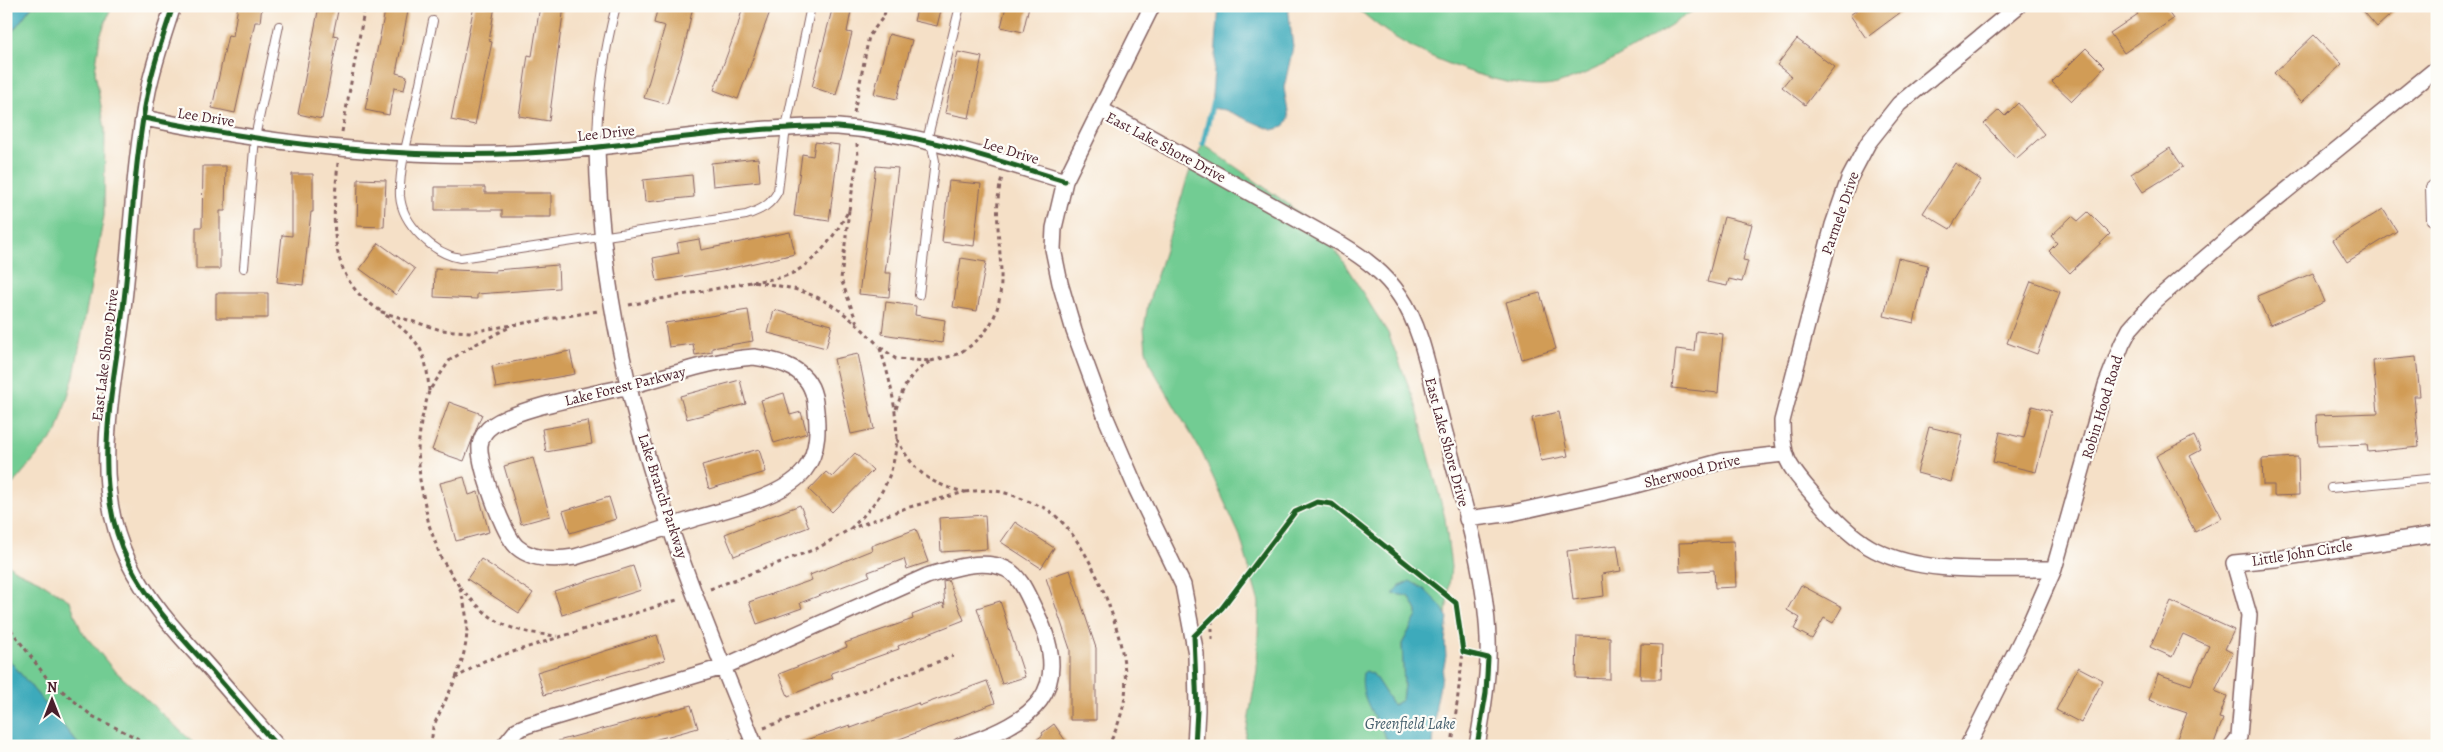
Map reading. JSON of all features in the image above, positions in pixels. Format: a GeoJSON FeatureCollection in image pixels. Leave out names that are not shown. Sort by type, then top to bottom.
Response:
{"type":"FeatureCollection","features":[{"type":"Feature","properties":{"kind":"street","name":"East Lake Shore Drive"},"geometry":{"type":"LineString","coordinates":[[173,6],[156,59],[144,118],[108,434],[108,479],[111,511],[128,561],[143,588],[180,636],[277,746]]}},
{"type":"Feature","properties":{"kind":"street"},"geometry":{"type":"LineString","coordinates":[[1102,110],[1152,6]]}},
{"type":"Feature","properties":{"kind":"street","name":"Parmele Drive"},"geometry":{"type":"LineString","coordinates":[[1783,454],[1782,421],[1833,225],[1868,143],[1899,104],[2018,6]]}},
{"type":"Feature","properties":{"kind":"street","name":"Robin Hood Road"},"geometry":{"type":"LineString","coordinates":[[1968,746],[2031,621],[2054,569],[2106,385],[2130,329],[2155,301],[2226,240],[2437,68]]}},
{"type":"Feature","properties":{"kind":"street","name":"East Lake Shore Drive"},"geometry":{"type":"LineString","coordinates":[[1195,746],[1197,710],[1194,636],[1183,585],[1136,488],[1106,418],[1074,331],[1060,283],[1053,249],[1054,228],[1065,182],[1102,110],[1341,244],[1368,261],[1385,277],[1400,296],[1412,319],[1425,360],[1479,571],[1486,618],[1488,658],[1486,693],[1477,746]]}},
{"type":"Feature","properties":{"kind":"street","name":"Lee Drive"},"geometry":{"type":"LineString","coordinates":[[144,118],[200,130],[310,146],[486,155],[596,147],[685,136],[786,128],[856,129],[927,140],[1065,182]]}},
{"type":"Feature","properties":{"kind":"street"},"geometry":{"type":"LineString","coordinates":[[596,147],[601,238]]}},
{"type":"Feature","properties":{"kind":"street","name":"Lake Branch Parkway"},"geometry":{"type":"LineString","coordinates":[[601,238],[610,296],[629,386],[646,452],[671,527],[752,740]]}},
{"type":"Feature","properties":{"kind":"street","name":"Lake Forest Parkway"},"geometry":{"type":"LineString","coordinates":[[754,357],[775,360],[795,368],[808,381],[815,397],[817,438],[813,454],[803,472],[782,488],[760,498],[671,527],[575,557],[552,559],[528,554],[517,547],[504,526],[481,460],[480,446],[482,436],[497,422],[540,407],[713,364],[754,357]]}},
{"type":"Feature","properties":{"kind":"street"},"geometry":{"type":"LineString","coordinates":[[1783,454],[1792,470],[1819,501],[1856,537],[1873,549],[1896,559],[1920,565],[1949,568],[2054,569]]}},
{"type":"Feature","properties":{"kind":"street","name":"Sherwood Drive"},"geometry":{"type":"LineString","coordinates":[[1467,520],[1512,513],[1628,487],[1723,461],[1783,454]]}},
{"type":"Feature","properties":{"kind":"street","name":"Little John Circle"},"geometry":{"type":"LineString","coordinates":[[2232,746],[2239,737],[2249,615],[2234,563],[2275,559],[2437,534]]}},
{"type":"Feature","properties":{"kind":"street"},"geometry":{"type":"LineString","coordinates":[[504,746],[517,730],[528,725],[724,667],[927,576],[959,567],[990,565],[1004,568],[1021,582],[1048,642],[1052,665],[1046,691],[1038,706],[1017,722],[988,737],[960,746]]}},
{"type":"Feature","properties":{"kind":"lane"},"geometry":{"type":"LineString","coordinates":[[596,147],[596,115],[616,6]]}},
{"type":"Feature","properties":{"kind":"lane"},"geometry":{"type":"LineString","coordinates":[[433,21],[405,152],[400,196],[411,225],[425,239],[450,256],[460,258],[746,215],[761,210],[775,198],[778,191],[786,128],[811,6]]}},
{"type":"Feature","properties":{"kind":"lane"},"geometry":{"type":"LineString","coordinates":[[919,295],[935,161],[932,147],[927,140],[960,6]]}},
{"type":"Feature","properties":{"kind":"lane"},"geometry":{"type":"LineString","coordinates":[[244,268],[255,137],[279,26]]}},
{"type":"Feature","properties":{"kind":"lane"},"geometry":{"type":"LineString","coordinates":[[2437,181],[2430,187],[2430,220],[2437,224]]}},
{"type":"Feature","properties":{"kind":"lane"},"geometry":{"type":"LineString","coordinates":[[2331,488],[2437,478]]}},
{"type":"Feature","properties":{"kind":"path"},"geometry":{"type":"LineString","coordinates":[[857,323],[841,279],[849,210],[858,156],[853,108],[869,36],[884,16],[886,6]]}},
{"type":"Feature","properties":{"kind":"path"},"geometry":{"type":"LineString","coordinates":[[896,409],[904,387],[914,371],[932,361],[960,353],[985,334],[999,308],[1002,279],[997,216],[998,190],[1006,163]]}},
{"type":"Feature","properties":{"kind":"path"},"geometry":{"type":"LineString","coordinates":[[849,210],[833,238],[808,262],[792,274],[751,282],[780,285],[806,292],[831,304],[857,323],[879,346],[896,359],[932,361]]}},
{"type":"Feature","properties":{"kind":"path"},"geometry":{"type":"LineString","coordinates":[[428,391],[450,360],[474,345],[511,327],[470,332],[441,330],[382,312],[416,340],[427,364],[428,391],[421,422],[418,449],[420,480],[429,525],[441,558],[459,586],[478,607],[500,624],[532,634],[560,636],[484,661],[456,678]]}},
{"type":"Feature","properties":{"kind":"path"},"geometry":{"type":"LineString","coordinates":[[879,346],[888,372],[896,409],[897,439],[895,463],[888,483],[872,508],[850,529],[906,508],[964,492],[1000,490],[1050,510],[1072,531],[1094,568],[1115,623],[1125,667],[1125,697],[1114,736],[1108,746]]}},
{"type":"Feature","properties":{"kind":"path"},"geometry":{"type":"LineString","coordinates":[[897,439],[908,459],[923,475],[940,486],[964,492]]}},
{"type":"Feature","properties":{"kind":"path"},"geometry":{"type":"LineString","coordinates":[[431,746],[433,727],[456,678],[469,632],[467,609],[459,586]]}},
{"type":"Feature","properties":{"kind":"path"},"geometry":{"type":"LineString","coordinates":[[1194,636],[1217,613]]}},
{"type":"Feature","properties":{"kind":"path"},"geometry":{"type":"LineString","coordinates":[[6,623],[46,677],[92,716],[137,738],[143,746]]}},
{"type":"Feature","properties":{"kind":"path"},"geometry":{"type":"LineString","coordinates":[[1452,746],[1463,652],[1461,642]]}},
{"type":"Feature","properties":{"kind":"path"},"geometry":{"type":"LineString","coordinates":[[1463,652],[1488,658]]}},
{"type":"Feature","properties":{"kind":"path"},"geometry":{"type":"LineString","coordinates":[[712,746],[752,740],[953,656]]}},
{"type":"Feature","properties":{"kind":"green space"},"geometry":{"type":"Polygon","coordinates":[[[32,6],[112,6],[100,36],[95,72],[105,129],[104,216],[74,376],[57,432],[6,492],[6,208],[9,196],[6,180],[6,40],[32,6]]]}},
{"type":"Feature","properties":{"kind":"green space"},"geometry":{"type":"Polygon","coordinates":[[[1354,6],[1701,6],[1595,69],[1557,84],[1540,86],[1520,85],[1498,80],[1430,56],[1390,34],[1354,6]]]}},
{"type":"Feature","properties":{"kind":"green space"},"geometry":{"type":"Polygon","coordinates":[[[1203,144],[1288,204],[1315,227],[1339,255],[1388,333],[1416,405],[1445,518],[1451,567],[1446,615],[1441,606],[1417,584],[1394,594],[1409,596],[1417,611],[1417,616],[1402,644],[1404,685],[1402,700],[1393,705],[1373,674],[1366,671],[1365,697],[1390,746],[1244,746],[1257,670],[1259,603],[1240,536],[1202,453],[1151,366],[1146,350],[1144,328],[1148,304],[1189,173],[1203,144]]]}},
{"type":"Feature","properties":{"kind":"green space"},"geometry":{"type":"Polygon","coordinates":[[[6,561],[13,569],[39,581],[70,601],[81,630],[112,668],[197,746],[80,746],[6,656],[6,561]]]}},
{"type":"Feature","properties":{"kind":"water"},"geometry":{"type":"Polygon","coordinates":[[[6,6],[32,6],[6,40],[6,6]]]}},
{"type":"Feature","properties":{"kind":"water"},"geometry":{"type":"Polygon","coordinates":[[[1219,6],[1288,6],[1293,47],[1284,88],[1289,118],[1284,127],[1272,130],[1225,110],[1211,108],[1219,6]]]}},
{"type":"Feature","properties":{"kind":"water","name":"Greenfield Lake"},"geometry":{"type":"Polygon","coordinates":[[[1410,581],[1424,589],[1441,606],[1448,618],[1445,642],[1446,656],[1436,705],[1433,746],[1390,746],[1367,702],[1362,683],[1363,673],[1366,671],[1373,674],[1393,705],[1402,700],[1404,685],[1402,644],[1417,616],[1417,611],[1409,596],[1393,594],[1400,586],[1410,581]]]}},
{"type":"Feature","properties":{"kind":"water"},"geometry":{"type":"Polygon","coordinates":[[[6,656],[74,739],[80,746],[6,746],[6,656]]]}},
{"type":"Feature","properties":{"kind":"building"},"geometry":{"type":"Polygon","coordinates":[[[238,6],[262,6],[260,22],[255,22],[235,113],[212,108],[228,35],[233,36],[238,6]]]}},
{"type":"Feature","properties":{"kind":"building"},"geometry":{"type":"Polygon","coordinates":[[[319,6],[339,6],[333,35],[338,36],[322,119],[298,114],[319,6]]]}},
{"type":"Feature","properties":{"kind":"building"},"geometry":{"type":"Polygon","coordinates":[[[386,6],[409,6],[396,73],[407,76],[404,90],[394,88],[389,115],[365,110],[386,6]]]}},
{"type":"Feature","properties":{"kind":"building"},"geometry":{"type":"Polygon","coordinates":[[[474,6],[495,6],[489,41],[492,42],[475,125],[451,120],[474,6]]]}},
{"type":"Feature","properties":{"kind":"building"},"geometry":{"type":"Polygon","coordinates":[[[540,6],[564,6],[549,121],[519,116],[528,55],[532,56],[540,6]]]}},
{"type":"Feature","properties":{"kind":"building"},"geometry":{"type":"Polygon","coordinates":[[[658,6],[693,6],[685,45],[667,104],[644,98],[665,26],[654,23],[658,6]]]}},
{"type":"Feature","properties":{"kind":"building"},"geometry":{"type":"Polygon","coordinates":[[[743,6],[772,6],[738,99],[714,90],[743,6]]]}},
{"type":"Feature","properties":{"kind":"building"},"geometry":{"type":"Polygon","coordinates":[[[833,6],[852,6],[847,32],[852,33],[836,95],[812,87],[833,6]]]}},
{"type":"Feature","properties":{"kind":"building"},"geometry":{"type":"Polygon","coordinates":[[[918,6],[942,6],[937,26],[914,21],[918,6]]]}},
{"type":"Feature","properties":{"kind":"building"},"geometry":{"type":"Polygon","coordinates":[[[1006,6],[1029,6],[1023,32],[1001,27],[1006,6]]]}},
{"type":"Feature","properties":{"kind":"building"},"geometry":{"type":"Polygon","coordinates":[[[1862,6],[1909,6],[1866,38],[1850,15],[1862,6]]]}},
{"type":"Feature","properties":{"kind":"building"},"geometry":{"type":"Polygon","coordinates":[[[2133,6],[2164,6],[2173,19],[2124,53],[2110,33],[2138,14],[2133,6]]]}},
{"type":"Feature","properties":{"kind":"building"},"geometry":{"type":"Polygon","coordinates":[[[2359,6],[2400,6],[2377,27],[2359,6]]]}},
{"type":"Feature","properties":{"kind":"building"},"geometry":{"type":"Polygon","coordinates":[[[889,34],[912,40],[897,99],[874,94],[889,34]]]}},
{"type":"Feature","properties":{"kind":"building"},"geometry":{"type":"Polygon","coordinates":[[[2314,35],[2342,64],[2302,102],[2274,73],[2314,35]]]}},
{"type":"Feature","properties":{"kind":"building"},"geometry":{"type":"Polygon","coordinates":[[[1797,39],[1834,67],[1805,105],[1782,87],[1791,76],[1777,65],[1797,39]]]}},
{"type":"Feature","properties":{"kind":"building"},"geometry":{"type":"Polygon","coordinates":[[[2086,48],[2105,67],[2072,101],[2052,82],[2086,48]]]}},
{"type":"Feature","properties":{"kind":"building"},"geometry":{"type":"Polygon","coordinates":[[[958,52],[982,57],[969,118],[945,113],[958,52]]]}},
{"type":"Feature","properties":{"kind":"building"},"geometry":{"type":"Polygon","coordinates":[[[2018,103],[2044,134],[2016,159],[1984,124],[1999,110],[2005,116],[2018,103]]]}},
{"type":"Feature","properties":{"kind":"building"},"geometry":{"type":"Polygon","coordinates":[[[815,142],[839,145],[829,221],[794,216],[802,154],[813,156],[815,142]]]}},
{"type":"Feature","properties":{"kind":"building"},"geometry":{"type":"Polygon","coordinates":[[[2170,148],[2183,167],[2143,192],[2131,174],[2170,148]]]}},
{"type":"Feature","properties":{"kind":"building"},"geometry":{"type":"Polygon","coordinates":[[[758,158],[760,181],[713,186],[711,163],[758,158]]]}},
{"type":"Feature","properties":{"kind":"building"},"geometry":{"type":"Polygon","coordinates":[[[1955,163],[1981,180],[1950,229],[1923,213],[1955,163]]]}},
{"type":"Feature","properties":{"kind":"building"},"geometry":{"type":"Polygon","coordinates":[[[203,166],[226,166],[225,211],[220,211],[220,269],[196,269],[196,227],[202,227],[203,166]]]}},
{"type":"Feature","properties":{"kind":"building"},"geometry":{"type":"Polygon","coordinates":[[[876,166],[898,168],[885,273],[891,273],[889,297],[859,294],[876,166]]]}},
{"type":"Feature","properties":{"kind":"building"},"geometry":{"type":"Polygon","coordinates":[[[292,174],[313,174],[313,212],[311,212],[303,285],[277,282],[282,235],[292,236],[292,174]]]}},
{"type":"Feature","properties":{"kind":"building"},"geometry":{"type":"Polygon","coordinates":[[[692,175],[694,197],[645,202],[643,180],[692,175]]]}},
{"type":"Feature","properties":{"kind":"building"},"geometry":{"type":"Polygon","coordinates":[[[358,179],[386,180],[384,227],[357,226],[358,179]]]}},
{"type":"Feature","properties":{"kind":"building"},"geometry":{"type":"Polygon","coordinates":[[[949,181],[981,184],[974,246],[942,242],[949,181]]]}},
{"type":"Feature","properties":{"kind":"building"},"geometry":{"type":"Polygon","coordinates":[[[435,187],[485,187],[485,193],[551,193],[551,217],[502,217],[502,210],[435,210],[435,187]]]}},
{"type":"Feature","properties":{"kind":"building"},"geometry":{"type":"Polygon","coordinates":[[[2383,209],[2397,231],[2347,262],[2333,240],[2383,209]]]}},
{"type":"Feature","properties":{"kind":"building"},"geometry":{"type":"Polygon","coordinates":[[[2088,212],[2110,234],[2070,273],[2049,251],[2057,243],[2051,236],[2072,216],[2078,221],[2088,212]]]}},
{"type":"Feature","properties":{"kind":"building"},"geometry":{"type":"Polygon","coordinates":[[[1724,217],[1752,224],[1743,260],[1748,261],[1742,282],[1729,279],[1727,286],[1707,282],[1724,217]]]}},
{"type":"Feature","properties":{"kind":"building"},"geometry":{"type":"Polygon","coordinates":[[[790,232],[795,254],[718,271],[657,281],[653,258],[679,253],[677,243],[699,239],[701,250],[790,232]]]}},
{"type":"Feature","properties":{"kind":"building"},"geometry":{"type":"Polygon","coordinates":[[[379,243],[415,269],[396,295],[360,269],[379,243]]]}},
{"type":"Feature","properties":{"kind":"building"},"geometry":{"type":"Polygon","coordinates":[[[961,258],[986,262],[977,311],[953,307],[961,258]]]}},
{"type":"Feature","properties":{"kind":"building"},"geometry":{"type":"Polygon","coordinates":[[[1898,258],[1928,265],[1914,323],[1884,316],[1898,258]]]}},
{"type":"Feature","properties":{"kind":"building"},"geometry":{"type":"Polygon","coordinates":[[[558,265],[559,288],[477,294],[477,299],[434,297],[435,269],[496,272],[495,270],[558,265]]]}},
{"type":"Feature","properties":{"kind":"building"},"geometry":{"type":"Polygon","coordinates":[[[2313,273],[2325,302],[2270,325],[2257,296],[2313,273]]]}},
{"type":"Feature","properties":{"kind":"building"},"geometry":{"type":"Polygon","coordinates":[[[2031,281],[2060,292],[2037,354],[2007,343],[2031,281]]]}},
{"type":"Feature","properties":{"kind":"building"},"geometry":{"type":"Polygon","coordinates":[[[216,293],[268,293],[268,318],[216,318],[216,293]]]}},
{"type":"Feature","properties":{"kind":"building"},"geometry":{"type":"Polygon","coordinates":[[[1540,293],[1556,349],[1522,359],[1506,302],[1540,293]]]}},
{"type":"Feature","properties":{"kind":"building"},"geometry":{"type":"Polygon","coordinates":[[[886,302],[916,306],[915,315],[945,320],[942,343],[882,334],[886,302]]]}},
{"type":"Feature","properties":{"kind":"building"},"geometry":{"type":"Polygon","coordinates":[[[748,310],[753,341],[712,348],[712,352],[695,355],[693,344],[669,347],[665,323],[748,310]]]}},
{"type":"Feature","properties":{"kind":"building"},"geometry":{"type":"Polygon","coordinates":[[[774,310],[832,325],[826,348],[768,333],[774,310]]]}},
{"type":"Feature","properties":{"kind":"building"},"geometry":{"type":"Polygon","coordinates":[[[1696,331],[1723,334],[1718,393],[1672,388],[1676,349],[1694,351],[1696,331]]]}},
{"type":"Feature","properties":{"kind":"building"},"geometry":{"type":"Polygon","coordinates":[[[570,351],[575,374],[496,388],[492,366],[570,351]]]}},
{"type":"Feature","properties":{"kind":"building"},"geometry":{"type":"Polygon","coordinates":[[[858,354],[874,429],[851,434],[834,359],[858,354]]]}},
{"type":"Feature","properties":{"kind":"building"},"geometry":{"type":"Polygon","coordinates":[[[2416,357],[2420,396],[2414,396],[2419,447],[2368,452],[2367,444],[2318,446],[2316,415],[2378,413],[2373,361],[2416,357]]]}},
{"type":"Feature","properties":{"kind":"building"},"geometry":{"type":"Polygon","coordinates":[[[740,380],[746,404],[687,419],[680,396],[740,380]]]}},
{"type":"Feature","properties":{"kind":"building"},"geometry":{"type":"Polygon","coordinates":[[[784,393],[790,415],[801,412],[807,433],[774,443],[761,400],[784,393]]]}},
{"type":"Feature","properties":{"kind":"building"},"geometry":{"type":"Polygon","coordinates":[[[449,402],[482,414],[464,461],[432,450],[449,402]]]}},
{"type":"Feature","properties":{"kind":"building"},"geometry":{"type":"Polygon","coordinates":[[[2032,406],[2051,411],[2036,472],[1993,462],[2000,432],[2024,438],[2032,406]]]}},
{"type":"Feature","properties":{"kind":"building"},"geometry":{"type":"Polygon","coordinates":[[[1559,412],[1568,456],[1541,461],[1532,418],[1559,412]]]}},
{"type":"Feature","properties":{"kind":"building"},"geometry":{"type":"Polygon","coordinates":[[[588,421],[592,444],[546,452],[542,429],[588,421]]]}},
{"type":"Feature","properties":{"kind":"building"},"geometry":{"type":"Polygon","coordinates":[[[1929,427],[1963,435],[1951,482],[1917,473],[1929,427]]]}},
{"type":"Feature","properties":{"kind":"building"},"geometry":{"type":"Polygon","coordinates":[[[2194,436],[2201,450],[2190,456],[2222,518],[2195,532],[2156,456],[2194,436]]]}},
{"type":"Feature","properties":{"kind":"building"},"geometry":{"type":"Polygon","coordinates":[[[759,449],[766,472],[709,489],[702,465],[759,449]]]}},
{"type":"Feature","properties":{"kind":"building"},"geometry":{"type":"Polygon","coordinates":[[[855,453],[873,470],[832,512],[809,490],[826,472],[832,477],[855,453]]]}},
{"type":"Feature","properties":{"kind":"building"},"geometry":{"type":"Polygon","coordinates":[[[2298,457],[2299,495],[2274,496],[2274,485],[2263,485],[2262,459],[2298,457]]]}},
{"type":"Feature","properties":{"kind":"building"},"geometry":{"type":"Polygon","coordinates":[[[533,458],[550,516],[521,524],[504,466],[533,458]]]}},
{"type":"Feature","properties":{"kind":"building"},"geometry":{"type":"Polygon","coordinates":[[[464,477],[469,495],[478,492],[489,532],[456,541],[440,483],[464,477]]]}},
{"type":"Feature","properties":{"kind":"building"},"geometry":{"type":"Polygon","coordinates":[[[609,497],[616,519],[570,533],[563,511],[609,497]]]}},
{"type":"Feature","properties":{"kind":"building"},"geometry":{"type":"Polygon","coordinates":[[[800,505],[809,527],[734,556],[725,534],[800,505]]]}},
{"type":"Feature","properties":{"kind":"building"},"geometry":{"type":"Polygon","coordinates":[[[985,515],[987,549],[941,552],[939,518],[985,515]]]}},
{"type":"Feature","properties":{"kind":"building"},"geometry":{"type":"Polygon","coordinates":[[[1015,522],[1054,548],[1041,568],[1001,542],[1015,522]]]}},
{"type":"Feature","properties":{"kind":"building"},"geometry":{"type":"Polygon","coordinates":[[[916,529],[928,562],[907,569],[904,559],[868,572],[870,576],[800,603],[802,608],[757,624],[749,602],[812,580],[810,575],[872,550],[871,546],[916,529]]]}},
{"type":"Feature","properties":{"kind":"building"},"geometry":{"type":"Polygon","coordinates":[[[1734,541],[1736,587],[1715,588],[1714,570],[1680,572],[1679,543],[1734,541]]]}},
{"type":"Feature","properties":{"kind":"building"},"geometry":{"type":"Polygon","coordinates":[[[1617,545],[1621,571],[1602,574],[1604,596],[1573,600],[1567,551],[1617,545]]]}},
{"type":"Feature","properties":{"kind":"building"},"geometry":{"type":"Polygon","coordinates":[[[481,559],[533,593],[519,613],[467,579],[481,559]]]}},
{"type":"Feature","properties":{"kind":"building"},"geometry":{"type":"Polygon","coordinates":[[[633,566],[641,590],[562,615],[554,591],[633,566]]]}},
{"type":"Feature","properties":{"kind":"building"},"geometry":{"type":"Polygon","coordinates":[[[1070,570],[1096,648],[1096,720],[1070,720],[1070,649],[1046,578],[1070,570]]]}},
{"type":"Feature","properties":{"kind":"building"},"geometry":{"type":"Polygon","coordinates":[[[948,580],[964,620],[898,646],[899,649],[831,673],[833,678],[788,696],[779,674],[847,647],[845,643],[913,619],[912,615],[943,603],[945,608],[943,581],[948,580]]]}},
{"type":"Feature","properties":{"kind":"building"},"geometry":{"type":"Polygon","coordinates":[[[1801,585],[1842,607],[1833,623],[1824,618],[1812,639],[1794,629],[1800,618],[1787,610],[1801,585]]]}},
{"type":"Feature","properties":{"kind":"building"},"geometry":{"type":"Polygon","coordinates":[[[1000,601],[1025,677],[1002,684],[977,608],[1000,601]]]}},
{"type":"Feature","properties":{"kind":"building"},"geometry":{"type":"Polygon","coordinates":[[[2171,601],[2234,630],[2225,649],[2233,653],[2215,691],[2227,696],[2219,718],[2223,719],[2213,746],[2174,746],[2187,713],[2149,700],[2158,674],[2191,685],[2209,646],[2183,634],[2172,657],[2150,647],[2171,601]]]}},
{"type":"Feature","properties":{"kind":"building"},"geometry":{"type":"Polygon","coordinates":[[[657,635],[665,660],[544,695],[537,672],[657,635]]]}},
{"type":"Feature","properties":{"kind":"building"},"geometry":{"type":"Polygon","coordinates":[[[1577,636],[1610,637],[1610,679],[1576,678],[1577,636]]]}},
{"type":"Feature","properties":{"kind":"building"},"geometry":{"type":"Polygon","coordinates":[[[1641,644],[1662,645],[1661,679],[1640,679],[1641,644]]]}},
{"type":"Feature","properties":{"kind":"building"},"geometry":{"type":"Polygon","coordinates":[[[2078,667],[2103,680],[2081,723],[2056,710],[2078,667]]]}},
{"type":"Feature","properties":{"kind":"building"},"geometry":{"type":"Polygon","coordinates":[[[987,681],[995,703],[881,746],[797,746],[797,743],[850,725],[851,728],[918,703],[919,706],[987,681]]]}},
{"type":"Feature","properties":{"kind":"building"},"geometry":{"type":"Polygon","coordinates":[[[691,705],[698,728],[632,746],[559,746],[558,741],[691,705]]]}},
{"type":"Feature","properties":{"kind":"building"},"geometry":{"type":"Polygon","coordinates":[[[1054,724],[1069,746],[1028,746],[1043,735],[1042,733],[1054,724]]]}},
{"type":"Feature","properties":{"kind":"waterway"},"geometry":{"type":"LineString","coordinates":[[1203,144],[1213,101]]}},
{"type":"Feature","properties":{"kind":"cycle path"},"geometry":{"type":"LineString","coordinates":[[173,6],[150,80],[139,143],[124,300],[108,432],[109,498],[116,530],[128,561],[143,588],[172,626],[277,746]]}},
{"type":"Feature","properties":{"kind":"cycle path"},"geometry":{"type":"LineString","coordinates":[[144,118],[193,128],[293,143],[394,152],[444,154],[544,152],[740,131],[838,127],[867,130],[925,141],[981,155],[1065,181]]}},
{"type":"Feature","properties":{"kind":"cycle path"},"geometry":{"type":"LineString","coordinates":[[1195,746],[1197,710],[1194,636],[1222,608],[1295,512],[1317,502],[1332,504],[1456,603],[1463,652],[1488,658],[1486,693],[1477,746]]}}]}
